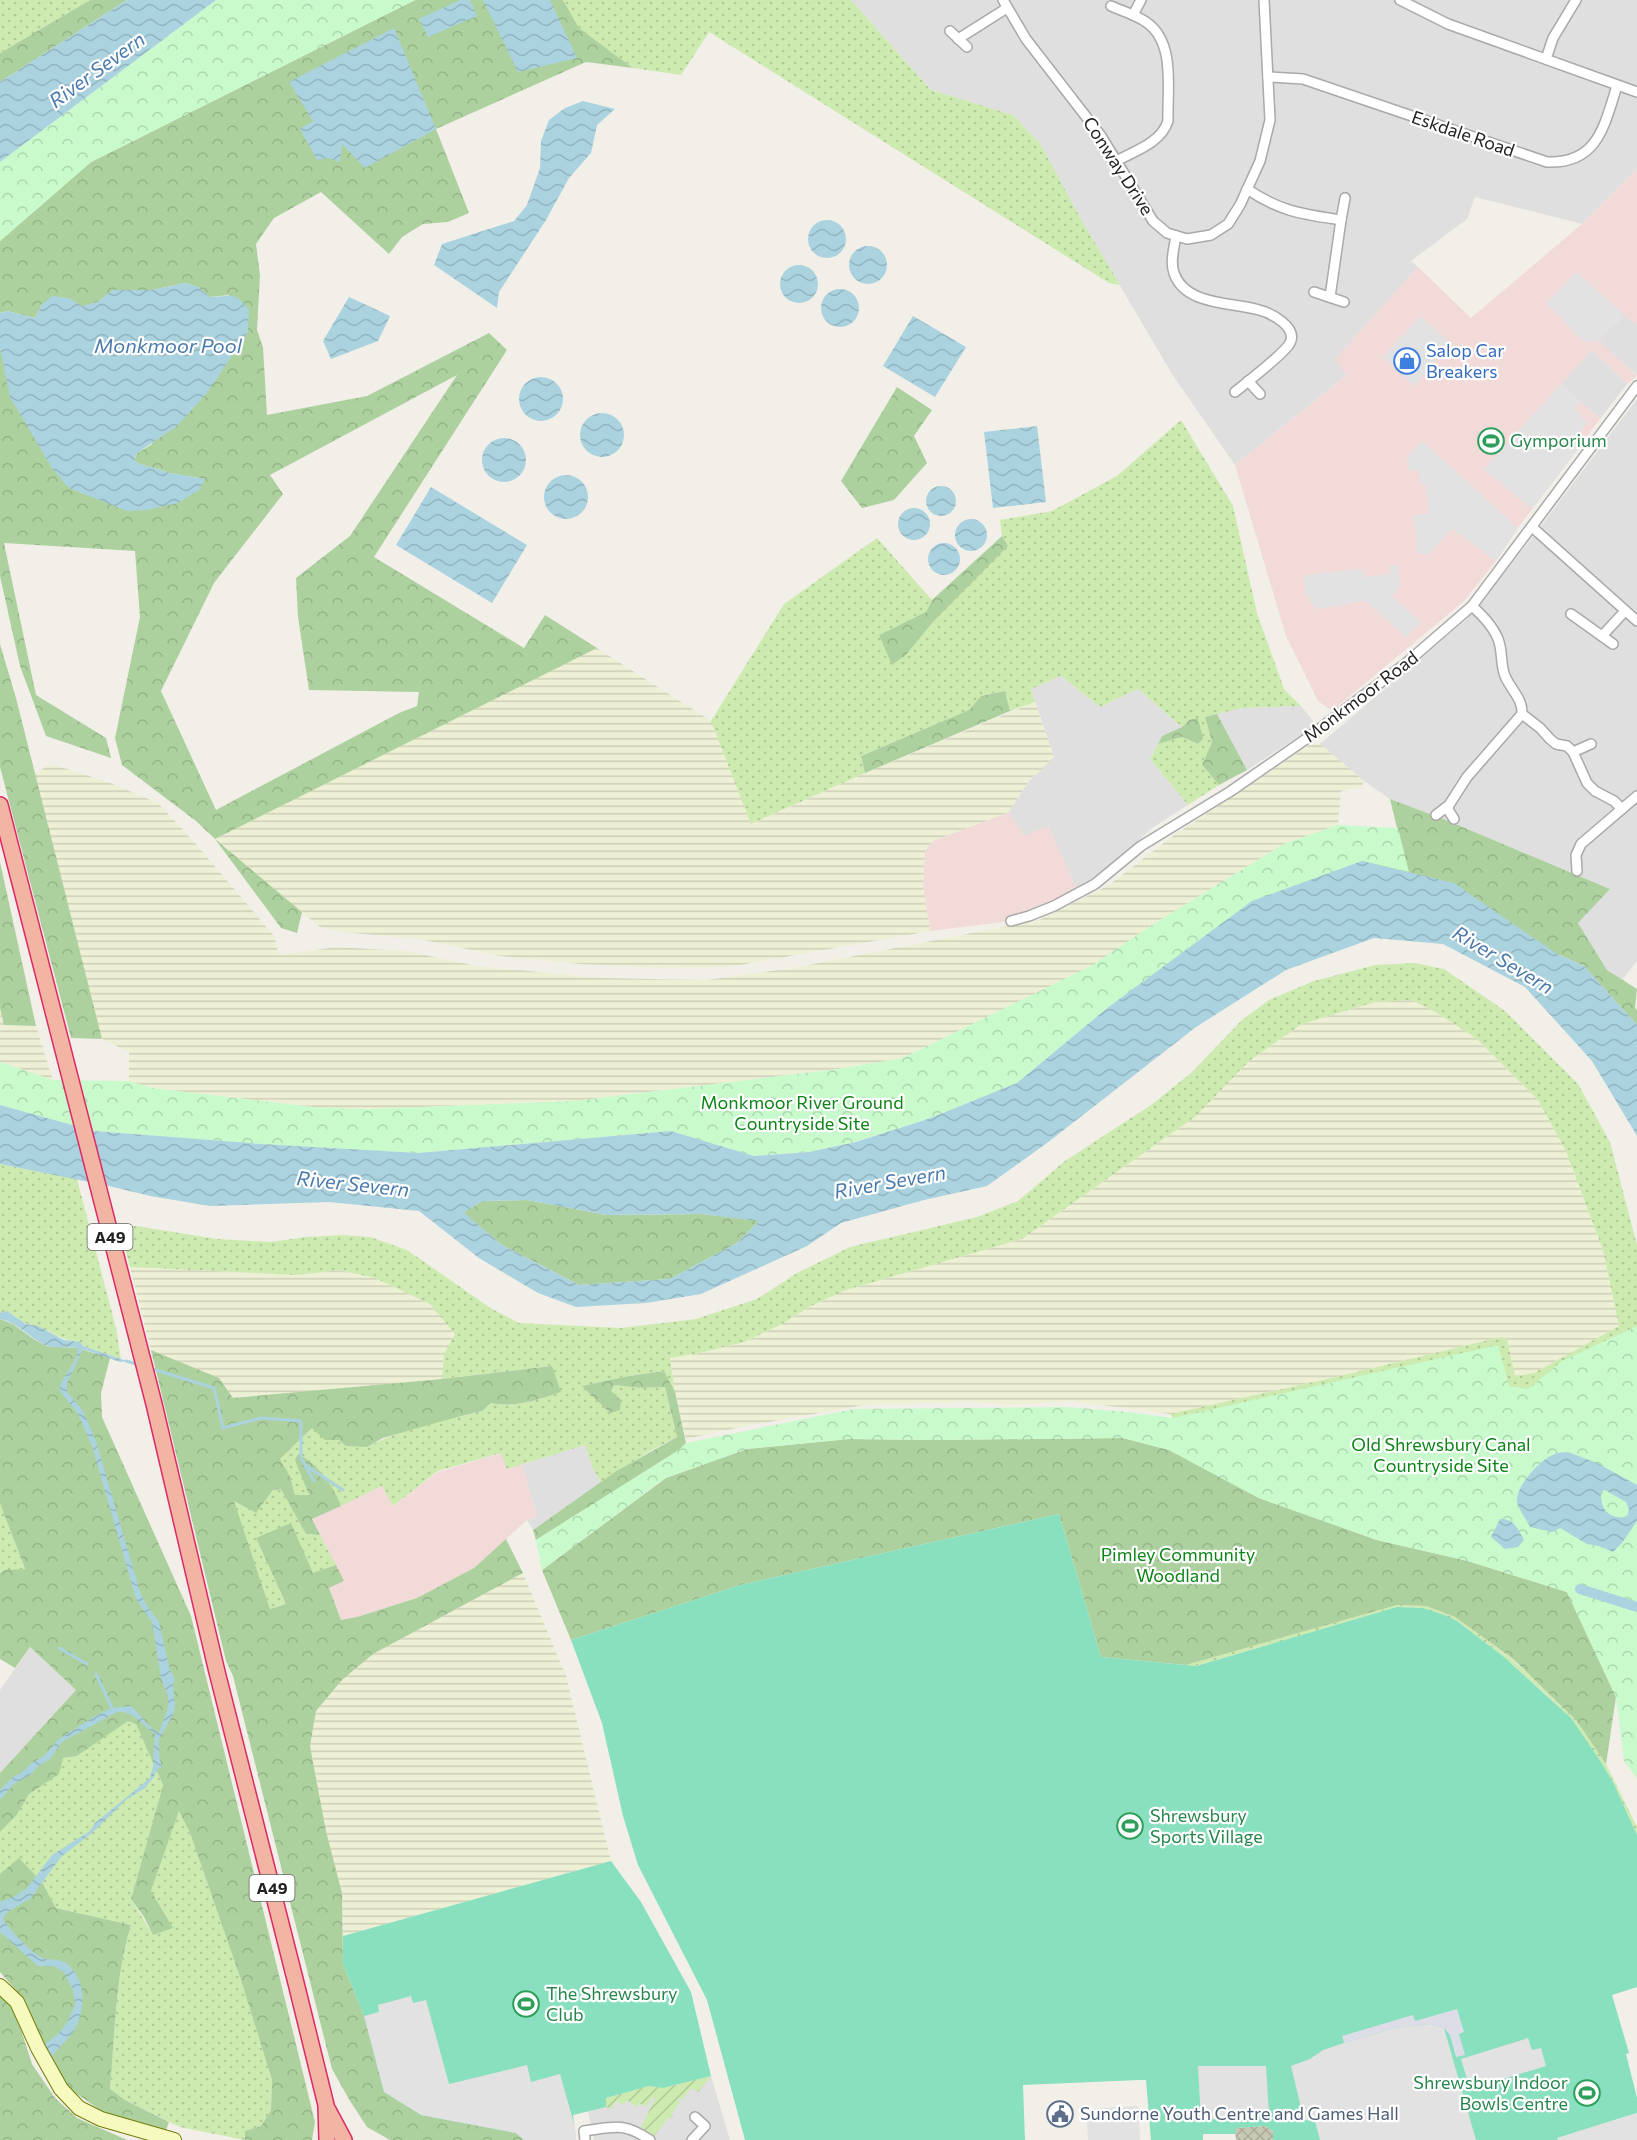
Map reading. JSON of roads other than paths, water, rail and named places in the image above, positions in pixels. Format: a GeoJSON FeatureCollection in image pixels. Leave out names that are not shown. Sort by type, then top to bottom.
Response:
{"type":"FeatureCollection","features":[{"type":"Feature","properties":{"kind":"highway","name":"A49"},"geometry":{"type":"LineString","coordinates":[[0,805],[154,1404],[217,1672],[326,2105],[327,2140]]}},
{"type":"Feature","properties":{"kind":"highway","name":"A49"},"geometry":{"type":"LineString","coordinates":[[326,2105],[344,2140]]}},
{"type":"Feature","properties":{"kind":"main road"},"geometry":{"type":"LineString","coordinates":[[0,1986],[17,2002],[38,2048],[61,2089],[79,2108],[101,2119],[174,2140]]}},
{"type":"Feature","properties":{"kind":"street"},"geometry":{"type":"LineString","coordinates":[[1133,15],[1141,0]]}},
{"type":"Feature","properties":{"kind":"street"},"geometry":{"type":"LineString","coordinates":[[1235,392],[1296,340],[1280,320],[1268,313],[1253,308],[1214,302],[1186,288],[1173,272],[1172,265],[1176,236],[1187,239],[1200,238],[1220,230],[1235,215],[1260,161],[1268,133],[1270,103],[1264,0]]}},
{"type":"Feature","properties":{"kind":"street"},"geometry":{"type":"LineString","coordinates":[[1400,0],[1419,4],[1448,24],[1637,92]]}},
{"type":"Feature","properties":{"kind":"street"},"geometry":{"type":"LineString","coordinates":[[1546,59],[1553,38],[1576,0]]}},
{"type":"Feature","properties":{"kind":"street"},"geometry":{"type":"LineString","coordinates":[[958,39],[1005,4]]}},
{"type":"Feature","properties":{"kind":"street","name":"Conway Drive"},"geometry":{"type":"LineString","coordinates":[[1005,4],[1026,39],[1082,110],[1153,221],[1176,236]]}},
{"type":"Feature","properties":{"kind":"street"},"geometry":{"type":"LineString","coordinates":[[1111,6],[1133,15],[1153,28],[1163,43],[1167,61],[1168,121],[1166,127],[1158,138],[1116,161]]}},
{"type":"Feature","properties":{"kind":"street"},"geometry":{"type":"LineString","coordinates":[[950,31],[967,47]]}},
{"type":"Feature","properties":{"kind":"street","name":"Eskdale Road"},"geometry":{"type":"LineString","coordinates":[[1268,77],[1303,79],[1547,162],[1558,163],[1576,158],[1596,142],[1617,86]]}},
{"type":"Feature","properties":{"kind":"street"},"geometry":{"type":"LineString","coordinates":[[1247,189],[1264,201],[1288,211],[1341,220]]}},
{"type":"Feature","properties":{"kind":"street"},"geometry":{"type":"LineString","coordinates":[[1330,297],[1345,198]]}},
{"type":"Feature","properties":{"kind":"street"},"geometry":{"type":"LineString","coordinates":[[1314,292],[1344,302]]}},
{"type":"Feature","properties":{"kind":"street"},"geometry":{"type":"LineString","coordinates":[[1248,381],[1260,394]]}},
{"type":"Feature","properties":{"kind":"street","name":"Monkmoor Road"},"geometry":{"type":"LineString","coordinates":[[1011,921],[1054,906],[1095,884],[1141,846],[1231,791],[1326,725],[1405,664],[1472,606],[1637,386]]}},
{"type":"Feature","properties":{"kind":"street"},"geometry":{"type":"LineString","coordinates":[[1532,527],[1637,621]]}},
{"type":"Feature","properties":{"kind":"street"},"geometry":{"type":"LineString","coordinates":[[1436,815],[1446,808],[1467,777],[1522,714],[1519,698],[1502,668],[1498,639],[1491,626],[1472,606]]}},
{"type":"Feature","properties":{"kind":"street"},"geometry":{"type":"LineString","coordinates":[[1602,636],[1625,611]]}},
{"type":"Feature","properties":{"kind":"street"},"geometry":{"type":"LineString","coordinates":[[1571,614],[1613,644]]}},
{"type":"Feature","properties":{"kind":"street"},"geometry":{"type":"LineString","coordinates":[[1522,714],[1556,744],[1566,746],[1573,752],[1587,783],[1622,809]]}},
{"type":"Feature","properties":{"kind":"street"},"geometry":{"type":"LineString","coordinates":[[1573,752],[1591,744]]}},
{"type":"Feature","properties":{"kind":"street"},"geometry":{"type":"LineString","coordinates":[[1564,864],[1576,867],[1576,855],[1581,844],[1637,796]]}},
{"type":"Feature","properties":{"kind":"street"},"geometry":{"type":"LineString","coordinates":[[1446,808],[1454,819]]}},
{"type":"Feature","properties":{"kind":"street"},"geometry":{"type":"LineString","coordinates":[[692,2140],[705,2126],[695,2117]]}},
{"type":"Feature","properties":{"kind":"street"},"geometry":{"type":"LineString","coordinates":[[585,2136],[625,2127],[650,2140]]}},
{"type":"Feature","properties":{"kind":"water","name":"River Severn"},"geometry":{"type":"Polygon","coordinates":[[[127,0],[216,0],[0,162],[0,82],[127,0]]]}},
{"type":"Feature","properties":{"kind":"water"},"geometry":{"type":"Polygon","coordinates":[[[460,0],[470,0],[477,16],[428,37],[419,19],[460,0]]]}},
{"type":"Feature","properties":{"kind":"water"},"geometry":{"type":"Polygon","coordinates":[[[483,0],[550,0],[577,58],[518,72],[483,0]]]}},
{"type":"Feature","properties":{"kind":"water"},"geometry":{"type":"Polygon","coordinates":[[[394,28],[436,129],[365,168],[342,144],[340,162],[328,158],[317,160],[300,129],[313,121],[289,82],[394,28]]]}},
{"type":"Feature","properties":{"kind":"water"},"geometry":{"type":"Polygon","coordinates":[[[583,101],[615,109],[597,125],[591,153],[569,178],[546,220],[499,292],[497,308],[434,265],[442,244],[514,221],[527,205],[540,168],[541,141],[549,120],[565,108],[583,101]]]}},
{"type":"Feature","properties":{"kind":"water"},"geometry":{"type":"Polygon","coordinates":[[[827,220],[841,225],[846,239],[841,253],[827,258],[813,253],[808,239],[813,225],[827,220]]]}},
{"type":"Feature","properties":{"kind":"water"},"geometry":{"type":"Polygon","coordinates":[[[868,246],[882,251],[887,265],[882,279],[868,284],[854,279],[849,265],[854,251],[868,246]]]}},
{"type":"Feature","properties":{"kind":"water"},"geometry":{"type":"Polygon","coordinates":[[[799,265],[813,270],[818,284],[813,298],[799,303],[785,298],[780,284],[785,270],[799,265]]]}},
{"type":"Feature","properties":{"kind":"water","name":"Monkmoor Pool"},"geometry":{"type":"Polygon","coordinates":[[[186,283],[198,287],[210,297],[236,297],[249,310],[248,332],[207,393],[177,426],[137,453],[135,459],[137,463],[170,473],[205,479],[199,490],[178,503],[147,510],[127,511],[69,488],[52,468],[10,397],[0,348],[0,313],[7,311],[35,318],[42,304],[53,296],[68,298],[82,306],[98,302],[112,290],[152,290],[186,283]]]}},
{"type":"Feature","properties":{"kind":"water"},"geometry":{"type":"Polygon","coordinates":[[[840,289],[854,294],[859,308],[854,322],[840,327],[826,322],[821,308],[826,294],[840,289]]]}},
{"type":"Feature","properties":{"kind":"water"},"geometry":{"type":"Polygon","coordinates":[[[349,297],[390,316],[378,341],[331,359],[323,341],[349,297]]]}},
{"type":"Feature","properties":{"kind":"water"},"geometry":{"type":"Polygon","coordinates":[[[913,316],[966,347],[935,397],[883,366],[913,316]]]}},
{"type":"Feature","properties":{"kind":"water"},"geometry":{"type":"Polygon","coordinates":[[[541,377],[557,383],[563,399],[557,415],[541,421],[525,415],[519,399],[525,383],[541,377]]]}},
{"type":"Feature","properties":{"kind":"water"},"geometry":{"type":"Polygon","coordinates":[[[602,413],[618,419],[624,435],[618,451],[602,457],[586,451],[580,435],[586,419],[602,413]]]}},
{"type":"Feature","properties":{"kind":"water"},"geometry":{"type":"Polygon","coordinates":[[[1037,426],[1046,502],[993,508],[984,432],[1037,426]]]}},
{"type":"Feature","properties":{"kind":"water"},"geometry":{"type":"Polygon","coordinates":[[[504,438],[520,444],[526,460],[520,476],[504,482],[488,476],[482,460],[488,444],[504,438]]]}},
{"type":"Feature","properties":{"kind":"water"},"geometry":{"type":"Polygon","coordinates":[[[566,475],[582,481],[588,497],[582,513],[566,519],[550,513],[544,497],[550,481],[566,475]]]}},
{"type":"Feature","properties":{"kind":"water"},"geometry":{"type":"Polygon","coordinates":[[[941,486],[952,490],[956,501],[952,512],[941,516],[930,512],[926,501],[930,490],[941,486]]]}},
{"type":"Feature","properties":{"kind":"water"},"geometry":{"type":"Polygon","coordinates":[[[431,487],[527,545],[492,603],[396,545],[431,487]]]}},
{"type":"Feature","properties":{"kind":"water"},"geometry":{"type":"Polygon","coordinates":[[[914,508],[925,513],[930,524],[925,535],[914,540],[903,535],[898,524],[903,513],[914,508]]]}},
{"type":"Feature","properties":{"kind":"water"},"geometry":{"type":"Polygon","coordinates":[[[971,519],[982,524],[987,535],[982,546],[971,551],[960,546],[955,535],[960,524],[971,519]]]}},
{"type":"Feature","properties":{"kind":"water"},"geometry":{"type":"Polygon","coordinates":[[[944,543],[955,548],[960,559],[955,570],[944,575],[933,570],[928,559],[933,548],[944,543]]]}},
{"type":"Feature","properties":{"kind":"water","name":"River Severn"},"geometry":{"type":"Polygon","coordinates":[[[1362,861],[1454,883],[1557,954],[1584,966],[1637,1025],[1637,1136],[1592,1061],[1525,987],[1443,944],[1374,938],[1286,970],[1196,1027],[1047,1143],[987,1186],[924,1200],[841,1223],[807,1246],[701,1294],[646,1303],[576,1307],[538,1293],[479,1258],[419,1211],[329,1202],[210,1206],[150,1196],[0,1164],[0,1105],[94,1131],[261,1144],[418,1153],[671,1131],[754,1156],[809,1152],[856,1142],[928,1119],[1017,1083],[1106,1009],[1252,901],[1362,861]],[[527,1200],[482,1201],[464,1213],[502,1245],[579,1285],[670,1279],[737,1243],[759,1221],[701,1214],[607,1215],[527,1200]]]}},
{"type":"Feature","properties":{"kind":"water"},"geometry":{"type":"Polygon","coordinates":[[[7,1311],[26,1324],[38,1326],[64,1340],[80,1342],[83,1346],[127,1361],[120,1362],[83,1349],[67,1383],[67,1392],[83,1411],[96,1441],[140,1592],[159,1622],[170,1670],[175,1680],[173,1685],[174,1713],[159,1739],[159,1756],[162,1767],[158,1769],[145,1788],[127,1799],[92,1833],[61,1857],[31,1898],[6,1913],[3,1919],[21,1941],[38,1956],[66,1963],[73,1969],[81,1985],[83,2002],[76,2027],[50,2060],[43,2046],[60,2032],[68,2021],[75,2004],[73,1990],[64,1972],[53,1966],[38,1966],[0,1932],[0,1902],[27,1888],[52,1855],[90,1831],[95,1823],[150,1778],[155,1734],[128,1713],[117,1712],[62,1742],[50,1759],[14,1784],[0,1800],[0,1790],[13,1777],[44,1756],[59,1739],[112,1708],[131,1706],[159,1733],[168,1708],[168,1696],[161,1678],[152,1622],[136,1599],[92,1446],[78,1414],[60,1391],[60,1385],[76,1358],[78,1348],[56,1347],[39,1342],[12,1323],[0,1319],[0,1313],[7,1311]]]}},
{"type":"Feature","properties":{"kind":"water"},"geometry":{"type":"Polygon","coordinates":[[[1568,1452],[1597,1463],[1637,1485],[1637,1521],[1613,1552],[1587,1544],[1560,1528],[1552,1532],[1530,1527],[1519,1508],[1517,1502],[1520,1488],[1531,1473],[1552,1455],[1568,1452]],[[1605,1490],[1601,1492],[1602,1504],[1611,1515],[1627,1517],[1629,1510],[1626,1502],[1605,1490]]]}},
{"type":"Feature","properties":{"kind":"water"},"geometry":{"type":"Polygon","coordinates":[[[1500,1519],[1512,1522],[1517,1528],[1524,1540],[1518,1547],[1505,1549],[1491,1537],[1500,1519]]]}},
{"type":"Feature","properties":{"kind":"waterway"},"geometry":{"type":"LineString","coordinates":[[126,1361],[140,1365]]}},
{"type":"Feature","properties":{"kind":"waterway"},"geometry":{"type":"LineString","coordinates":[[149,1368],[214,1388],[223,1428],[261,1418],[301,1421],[301,1458],[305,1465],[343,1490]]}},
{"type":"Feature","properties":{"kind":"waterway"},"geometry":{"type":"LineString","coordinates":[[306,1467],[314,1481]]}},
{"type":"Feature","properties":{"kind":"waterway"},"geometry":{"type":"LineString","coordinates":[[1580,1589],[1637,1607]]}},
{"type":"Feature","properties":{"kind":"waterway"},"geometry":{"type":"LineString","coordinates":[[59,1648],[87,1664]]}},
{"type":"Feature","properties":{"kind":"waterway"},"geometry":{"type":"LineString","coordinates":[[96,1674],[113,1710]]}},
{"type":"Feature","properties":{"kind":"place","name":"Salop Car Breakers"},"geometry":{"type":"Point","coordinates":[1407,361]}},
{"type":"Feature","properties":{"kind":"place","name":"Gymporium"},"geometry":{"type":"Point","coordinates":[1491,441]}},
{"type":"Feature","properties":{"kind":"place","name":"Shrewsbury Sports Village"},"geometry":{"type":"Point","coordinates":[1130,1826]}},
{"type":"Feature","properties":{"kind":"place","name":"The Shrewsbury Club"},"geometry":{"type":"Point","coordinates":[526,2004]}},
{"type":"Feature","properties":{"kind":"place","name":"Shrewsbury Indoor Bowls Centre"},"geometry":{"type":"Point","coordinates":[1587,2093]}},
{"type":"Feature","properties":{"kind":"place","name":"Sundorne Youth Centre and Games Hall"},"geometry":{"type":"Point","coordinates":[1060,2114]}},
{"type":"Feature","properties":{"kind":"park label","name":"Monkmoor River Ground Countryside Site"},"geometry":{"type":"Point","coordinates":[802,1113]}},
{"type":"Feature","properties":{"kind":"park label","name":"Old Shrewsbury Canal Countryside Site"},"geometry":{"type":"Point","coordinates":[1441,1455]}},
{"type":"Feature","properties":{"kind":"park label","name":"Pimley Community Woodland"},"geometry":{"type":"Point","coordinates":[1178,1565]}}]}
